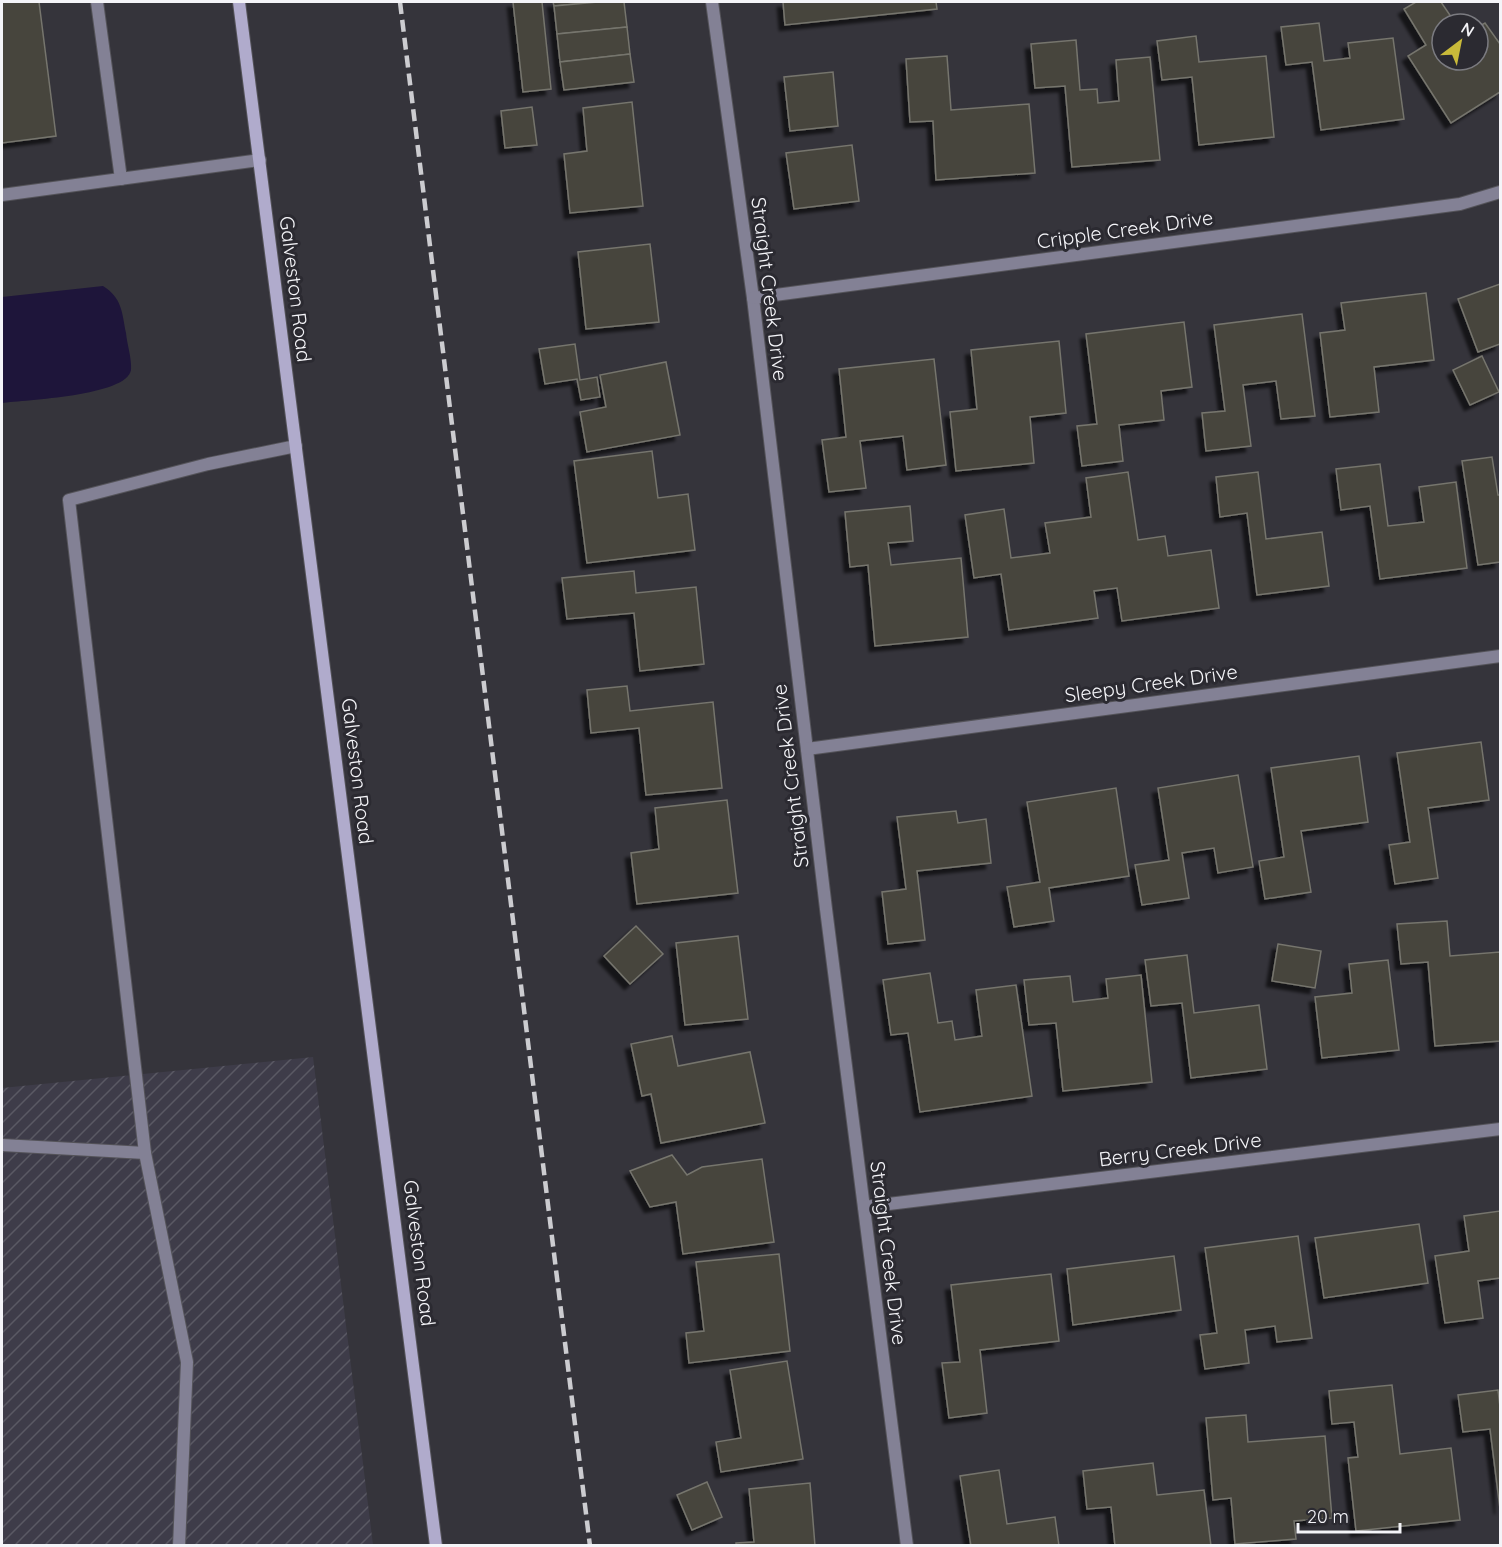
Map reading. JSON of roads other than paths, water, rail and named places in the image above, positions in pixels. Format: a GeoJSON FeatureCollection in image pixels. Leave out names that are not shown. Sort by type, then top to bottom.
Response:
{"type":"FeatureCollection","features":[{"type":"Feature","properties":{"kind":"main road","name":"Galveston Road"},"geometry":{"type":"LineString","coordinates":[[239,2],[436,1545]]}},
{"type":"Feature","properties":{"kind":"street"},"geometry":{"type":"LineString","coordinates":[[97,2],[121,179]]}},
{"type":"Feature","properties":{"kind":"street","name":"Straight Creek Drive"},"geometry":{"type":"LineString","coordinates":[[712,2],[753,298],[907,1545]]}},
{"type":"Feature","properties":{"kind":"street"},"geometry":{"type":"LineString","coordinates":[[2,195],[260,160]]}},
{"type":"Feature","properties":{"kind":"street","name":"Cripple Creek Drive"},"geometry":{"type":"LineString","coordinates":[[753,298],[1452,205],[1500,192]]}},
{"type":"Feature","properties":{"kind":"street"},"geometry":{"type":"LineString","coordinates":[[179,1545],[187,1362],[145,1153],[69,500],[207,464],[296,446]]}},
{"type":"Feature","properties":{"kind":"street","name":"Sleepy Creek Drive"},"geometry":{"type":"LineString","coordinates":[[807,749],[1500,656]]}},
{"type":"Feature","properties":{"kind":"street","name":"Berry Creek Drive"},"geometry":{"type":"LineString","coordinates":[[864,1208],[1500,1129]]}},
{"type":"Feature","properties":{"kind":"street"},"geometry":{"type":"LineString","coordinates":[[2,1145],[145,1153]]}},
{"type":"Feature","properties":{"kind":"railway"},"geometry":{"type":"LineString","coordinates":[[400,2],[590,1546]]}}]}
